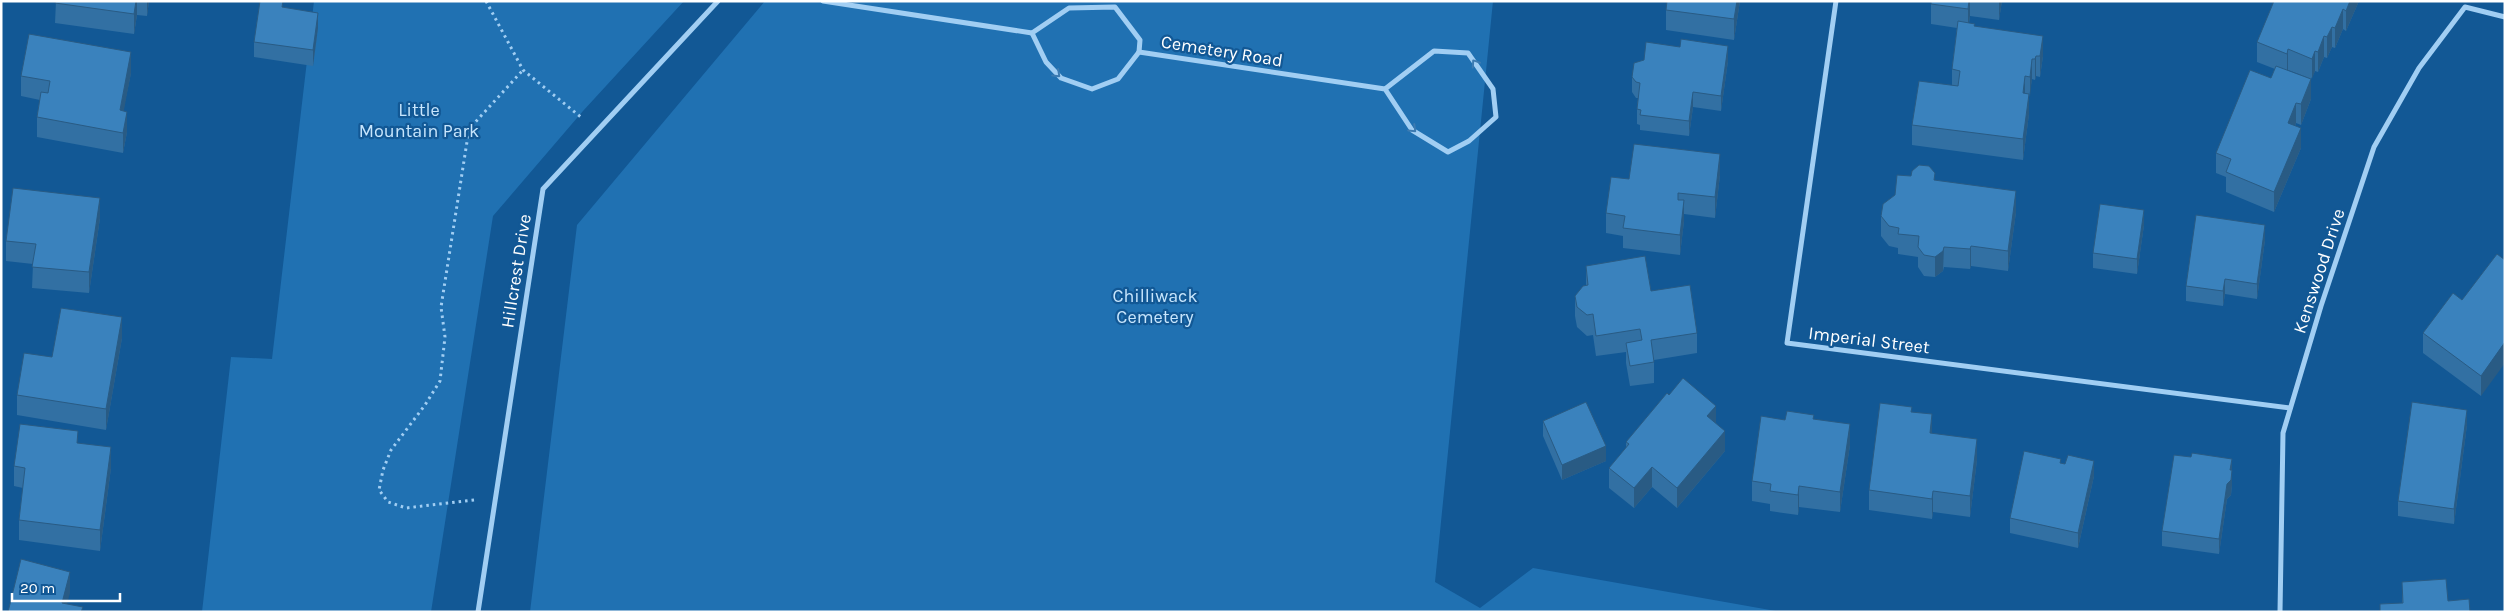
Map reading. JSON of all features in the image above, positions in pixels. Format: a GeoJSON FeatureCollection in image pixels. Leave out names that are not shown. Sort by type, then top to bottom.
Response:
{"type":"FeatureCollection","features":[{"type":"Feature","properties":{"kind":"street","name":"Hillcrest Drive"},"geometry":{"type":"LineString","coordinates":[[478,612],[542,189],[718,1]]}},
{"type":"Feature","properties":{"kind":"street"},"geometry":{"type":"LineString","coordinates":[[823,1],[1032,33],[1046,62],[1061,78],[1092,89],[1118,79],[1139,52]]}},
{"type":"Feature","properties":{"kind":"street","name":"Imperial Street"},"geometry":{"type":"LineString","coordinates":[[1836,1],[1787,343],[2290,408]]}},
{"type":"Feature","properties":{"kind":"street","name":"Cemetery Road"},"geometry":{"type":"LineString","coordinates":[[1032,33],[1069,8],[1115,7],[1140,40],[1139,52],[1385,89]]}},
{"type":"Feature","properties":{"kind":"street","name":"Kenswood Drive"},"geometry":{"type":"LineString","coordinates":[[2280,612],[2283,433],[2321,306],[2374,147],[2419,68],[2465,7],[2505,17]]}},
{"type":"Feature","properties":{"kind":"street"},"geometry":{"type":"LineString","coordinates":[[1434,52],[1468,53],[1492,89],[1496,117],[1469,141],[1448,152],[1412,130],[1385,89],[1434,52]]}},
{"type":"Feature","properties":{"kind":"path"},"geometry":{"type":"LineString","coordinates":[[486,1],[523,70],[598,130]]}},
{"type":"Feature","properties":{"kind":"path"},"geometry":{"type":"LineString","coordinates":[[496,497],[406,508],[388,502],[379,490],[383,470],[391,450],[425,405],[440,381],[445,337],[441,307],[469,129],[523,70]]}},
{"type":"Feature","properties":{"kind":"green space","name":"Little Mountain Park"},"geometry":{"type":"Polygon","coordinates":[[[314,1],[684,1],[583,111],[493,216],[431,612],[202,612],[231,357],[272,359],[314,1]]]}},
{"type":"Feature","properties":{"kind":"green space","name":"Chilliwack Cemetery"},"geometry":{"type":"Polygon","coordinates":[[[765,1],[1493,1],[1435,582],[1480,608],[1533,568],[1781,612],[530,612],[577,225],[765,1]]]}},
{"type":"Feature","properties":{"kind":"building"},"geometry":{"type":"Polygon","coordinates":[[[56,1],[136,1],[134,14],[55,3],[56,1]]]}},
{"type":"Feature","properties":{"kind":"building"},"geometry":{"type":"Polygon","coordinates":[[[260,1],[283,1],[282,7],[318,13],[313,50],[254,42],[260,1]]]}},
{"type":"Feature","properties":{"kind":"building"},"geometry":{"type":"Polygon","coordinates":[[[1667,1],[1737,1],[1734,19],[1666,10],[1667,1]]]}},
{"type":"Feature","properties":{"kind":"building"},"geometry":{"type":"Polygon","coordinates":[[[1931,1],[1969,1],[1968,9],[1931,4],[1931,1]]]}},
{"type":"Feature","properties":{"kind":"building"},"geometry":{"type":"Polygon","coordinates":[[[2274,1],[2350,1],[2346,11],[2343,9],[2335,28],[2332,27],[2327,37],[2324,36],[2318,52],[2315,51],[2312,59],[2288,49],[2287,54],[2257,42],[2274,1]]]}},
{"type":"Feature","properties":{"kind":"building"},"geometry":{"type":"Polygon","coordinates":[[[1958,21],[1975,24],[1974,26],[2043,36],[2040,56],[2032,59],[2030,77],[2025,76],[2023,93],[2029,94],[2023,139],[1912,125],[1919,81],[1958,86],[1960,71],[1952,69],[1958,21]]]}},
{"type":"Feature","properties":{"kind":"building"},"geometry":{"type":"Polygon","coordinates":[[[29,34],[131,52],[120,110],[127,112],[123,133],[37,117],[41,92],[48,93],[50,81],[21,76],[29,34]]]}},
{"type":"Feature","properties":{"kind":"building"},"geometry":{"type":"Polygon","coordinates":[[[1681,39],[1728,46],[1721,96],[1693,92],[1689,121],[1640,115],[1641,110],[1637,109],[1640,83],[1636,82],[1632,77],[1634,63],[1644,60],[1646,42],[1680,47],[1681,39]]]}},
{"type":"Feature","properties":{"kind":"building"},"geometry":{"type":"Polygon","coordinates":[[[2276,66],[2311,79],[2301,104],[2296,103],[2288,123],[2301,128],[2274,192],[2226,172],[2231,159],[2216,153],[2250,70],[2271,78],[2276,66]]]}},
{"type":"Feature","properties":{"kind":"building"},"geometry":{"type":"Polygon","coordinates":[[[1634,144],[1720,154],[1715,197],[1678,193],[1678,200],[1684,200],[1680,235],[1623,228],[1625,216],[1606,213],[1611,177],[1629,179],[1634,144]]]}},
{"type":"Feature","properties":{"kind":"building"},"geometry":{"type":"Polygon","coordinates":[[[1919,165],[1929,166],[1935,173],[1934,180],[2016,191],[2008,251],[1971,246],[1970,249],[1944,247],[1943,251],[1935,257],[1924,255],[1918,247],[1919,236],[1898,234],[1899,228],[1889,226],[1881,216],[1883,204],[1895,195],[1897,175],[1911,176],[1912,171],[1919,165]]]}},
{"type":"Feature","properties":{"kind":"building"},"geometry":{"type":"Polygon","coordinates":[[[13,188],[100,198],[89,272],[32,267],[36,244],[6,241],[13,188]]]}},
{"type":"Feature","properties":{"kind":"building"},"geometry":{"type":"Polygon","coordinates":[[[2100,204],[2144,210],[2137,259],[2093,253],[2100,204]]]}},
{"type":"Feature","properties":{"kind":"building"},"geometry":{"type":"Polygon","coordinates":[[[2196,215],[2265,225],[2257,284],[2225,279],[2223,291],[2186,286],[2196,215]]]}},
{"type":"Feature","properties":{"kind":"building"},"geometry":{"type":"Polygon","coordinates":[[[2497,254],[2505,260],[2505,342],[2481,376],[2423,333],[2453,293],[2462,300],[2497,254]]]}},
{"type":"Feature","properties":{"kind":"building"},"geometry":{"type":"Polygon","coordinates":[[[1645,256],[1651,291],[1690,285],[1697,333],[1651,340],[1654,362],[1630,366],[1626,343],[1642,340],[1640,329],[1596,336],[1593,314],[1587,315],[1577,307],[1575,296],[1583,286],[1588,285],[1586,266],[1645,256]]]}},
{"type":"Feature","properties":{"kind":"building"},"geometry":{"type":"Polygon","coordinates":[[[61,308],[122,317],[106,409],[17,395],[24,353],[52,357],[61,308]]]}},
{"type":"Feature","properties":{"kind":"building"},"geometry":{"type":"Polygon","coordinates":[[[1683,378],[1716,406],[1707,416],[1725,431],[1677,488],[1652,467],[1634,488],[1609,468],[1629,444],[1626,442],[1667,393],[1669,395],[1683,378]]]}},
{"type":"Feature","properties":{"kind":"building"},"geometry":{"type":"Polygon","coordinates":[[[1586,402],[1606,446],[1562,465],[1543,421],[1586,402]]]}},
{"type":"Feature","properties":{"kind":"building"},"geometry":{"type":"Polygon","coordinates":[[[2412,402],[2467,410],[2454,509],[2398,501],[2412,402]]]}},
{"type":"Feature","properties":{"kind":"building"},"geometry":{"type":"Polygon","coordinates":[[[1880,403],[1912,407],[1911,412],[1932,414],[1930,433],[1977,439],[1970,496],[1933,491],[1932,499],[1869,490],[1880,403]]]}},
{"type":"Feature","properties":{"kind":"building"},"geometry":{"type":"Polygon","coordinates":[[[1787,411],[1814,415],[1813,419],[1850,424],[1840,492],[1799,486],[1798,495],[1770,491],[1771,484],[1752,481],[1761,416],[1785,420],[1787,411]]]}},
{"type":"Feature","properties":{"kind":"building"},"geometry":{"type":"Polygon","coordinates":[[[20,424],[78,431],[77,443],[111,447],[100,530],[19,520],[25,468],[14,466],[20,424]]]}},
{"type":"Feature","properties":{"kind":"building"},"geometry":{"type":"Polygon","coordinates":[[[2024,451],[2061,459],[2060,463],[2065,464],[2068,455],[2094,461],[2078,533],[2010,518],[2024,451]]]}},
{"type":"Feature","properties":{"kind":"building"},"geometry":{"type":"Polygon","coordinates":[[[2192,453],[2232,459],[2231,480],[2227,484],[2219,539],[2162,531],[2174,455],[2191,457],[2192,453]]]}},
{"type":"Feature","properties":{"kind":"building"},"geometry":{"type":"Polygon","coordinates":[[[21,559],[70,572],[62,603],[83,607],[81,612],[8,612],[21,559]]]}},
{"type":"Feature","properties":{"kind":"building"},"geometry":{"type":"Polygon","coordinates":[[[2446,579],[2448,601],[2469,599],[2470,612],[2380,612],[2380,604],[2403,603],[2402,582],[2446,579]]]}}]}
